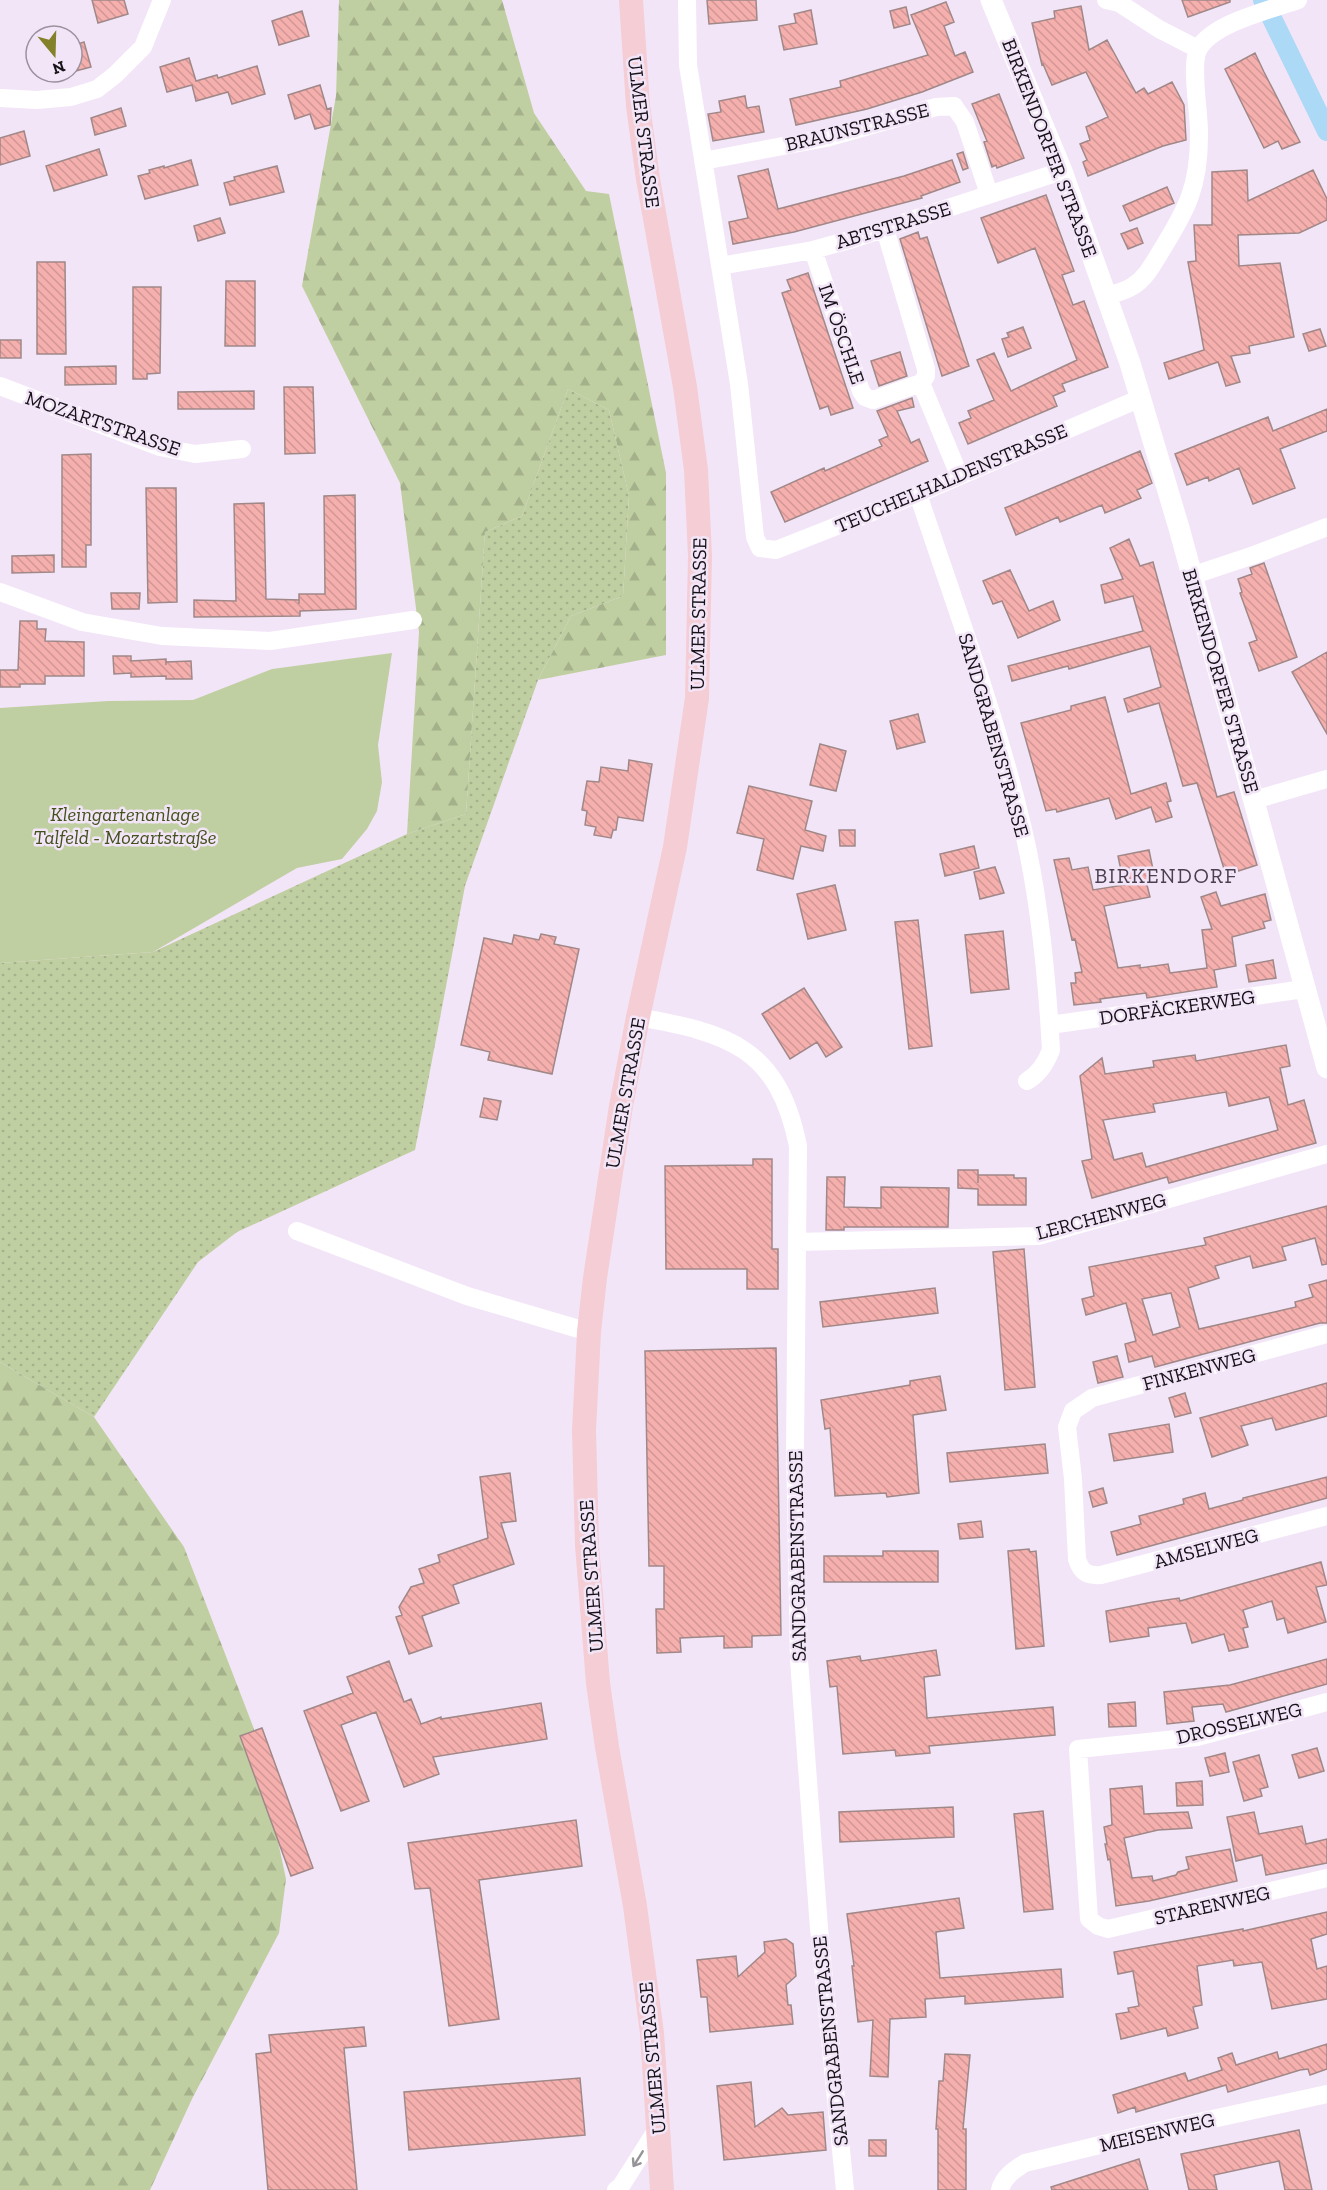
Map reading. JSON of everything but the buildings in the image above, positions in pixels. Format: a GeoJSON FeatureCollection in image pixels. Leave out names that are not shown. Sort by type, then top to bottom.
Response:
{"type":"FeatureCollection","features":[{"type":"Feature","properties":{"kind":"main road","name":"ULMER STRASSE"},"geometry":{"type":"LineString","coordinates":[[631,0],[638,106],[648,179],[685,387],[696,470],[700,556],[697,698],[675,847],[638,1017],[616,1141],[589,1332],[584,1430],[587,1545],[598,1683],[635,1906],[652,2033],[662,2190]]}},
{"type":"Feature","properties":{"kind":"street"},"geometry":{"type":"LineString","coordinates":[[0,98],[37,100],[71,97],[97,89],[130,61],[143,46],[162,0]]}},
{"type":"Feature","properties":{"kind":"street"},"geometry":{"type":"LineString","coordinates":[[687,0],[688,65],[720,266]]}},
{"type":"Feature","properties":{"kind":"street","name":"BIRKENDORFER STRASSE"},"geometry":{"type":"LineString","coordinates":[[992,0],[1062,171],[1141,398],[1327,1068]]}},
{"type":"Feature","properties":{"kind":"street"},"geometry":{"type":"LineString","coordinates":[[1107,0],[1119,3],[1159,29],[1198,49]]}},
{"type":"Feature","properties":{"kind":"street"},"geometry":{"type":"LineString","coordinates":[[1107,296],[1132,287],[1146,274],[1182,218],[1191,198],[1197,169],[1199,135],[1193,65],[1198,49],[1217,31],[1298,0]]}},
{"type":"Feature","properties":{"kind":"street","name":"BRAUNSTRASSE"},"geometry":{"type":"LineString","coordinates":[[703,161],[826,138],[936,107],[954,106],[965,122],[989,194]]}},
{"type":"Feature","properties":{"kind":"street","name":"ABTSTRASSE"},"geometry":{"type":"LineString","coordinates":[[720,266],[813,250],[1062,171]]}},
{"type":"Feature","properties":{"kind":"street"},"geometry":{"type":"LineString","coordinates":[[885,229],[926,369],[926,376],[921,383],[959,476]]}},
{"type":"Feature","properties":{"kind":"street","name":"IM ÖSCHLE"},"geometry":{"type":"LineString","coordinates":[[813,250],[865,397],[873,400],[921,383]]}},
{"type":"Feature","properties":{"kind":"street","name":"TEUCHELHALDENSTRASSE"},"geometry":{"type":"LineString","coordinates":[[720,266],[738,384],[755,537],[760,548],[776,550],[918,494],[1141,398]]}},
{"type":"Feature","properties":{"kind":"street","name":"MOZARTSTRASSE"},"geometry":{"type":"LineString","coordinates":[[0,386],[160,447],[195,454],[242,449]]}},
{"type":"Feature","properties":{"kind":"street","name":"SANDGRABENSTRASSE"},"geometry":{"type":"LineString","coordinates":[[918,494],[996,729],[1024,830],[1038,915],[1051,1050],[1046,1063],[1034,1077],[1027,1081]]}},
{"type":"Feature","properties":{"kind":"street"},"geometry":{"type":"LineString","coordinates":[[1191,576],[1327,527]]}},
{"type":"Feature","properties":{"kind":"street"},"geometry":{"type":"LineString","coordinates":[[0,592],[82,622],[162,636],[270,641],[413,620]]}},
{"type":"Feature","properties":{"kind":"street"},"geometry":{"type":"LineString","coordinates":[[1254,800],[1327,779]]}},
{"type":"Feature","properties":{"kind":"street","name":"DORFÄCKERWEG"},"geometry":{"type":"LineString","coordinates":[[1050,1025],[1304,989]]}},
{"type":"Feature","properties":{"kind":"street","name":"SANDGRABENSTRASSE"},"geometry":{"type":"LineString","coordinates":[[638,1017],[714,1034],[751,1055],[769,1073],[784,1098],[798,1146],[795,1470],[799,1660],[819,1928],[845,2190]]}},
{"type":"Feature","properties":{"kind":"street","name":"LERCHENWEG"},"geometry":{"type":"LineString","coordinates":[[797,1242],[1038,1236],[1327,1154]]}},
{"type":"Feature","properties":{"kind":"street"},"geometry":{"type":"LineString","coordinates":[[297,1231],[467,1296],[589,1332]]}},
{"type":"Feature","properties":{"kind":"street","name":"FINKENWEG"},"geometry":{"type":"LineString","coordinates":[[1084,1573],[1079,1567],[1077,1558],[1073,1479],[1067,1427],[1073,1411],[1092,1398],[1327,1334]]}},
{"type":"Feature","properties":{"kind":"street","name":"AMSELWEG"},"geometry":{"type":"LineString","coordinates":[[1084,1573],[1101,1575],[1327,1516]]}},
{"type":"Feature","properties":{"kind":"street","name":"DROSSELWEG"},"geometry":{"type":"LineString","coordinates":[[1098,1926],[1089,1919],[1078,1749],[1197,1737],[1327,1702]]}},
{"type":"Feature","properties":{"kind":"street","name":"STARENWEG"},"geometry":{"type":"LineString","coordinates":[[1098,1926],[1108,1929],[1327,1878]]}},
{"type":"Feature","properties":{"kind":"street","name":"MEISENWEG"},"geometry":{"type":"LineString","coordinates":[[1000,2190],[1011,2172],[1025,2163],[1327,2094]]}},
{"type":"Feature","properties":{"kind":"street"},"geometry":{"type":"LineString","coordinates":[[616,2190],[621,2186],[659,2126]]}},
{"type":"Feature","properties":{"kind":"green space"},"geometry":{"type":"Polygon","coordinates":[[[339,0],[502,0],[534,113],[586,191],[609,194],[666,473],[666,655],[538,680],[571,616],[623,596],[629,496],[609,410],[568,389],[522,516],[485,532],[466,814],[407,834],[419,632],[400,483],[302,286],[336,96],[339,0]]]}},
{"type":"Feature","properties":{"kind":"green space"},"geometry":{"type":"Polygon","coordinates":[[[568,389],[609,410],[629,496],[623,596],[571,616],[538,680],[465,886],[415,1150],[237,1232],[198,1262],[94,1417],[0,1362],[0,963],[153,952],[407,834],[466,814],[485,532],[522,516],[568,389]]]}},
{"type":"Feature","properties":{"kind":"green space","name":"Kleingartenanlage Talfeld - Mozartstraße"},"geometry":{"type":"Polygon","coordinates":[[[392,653],[378,745],[382,782],[377,811],[367,829],[342,859],[297,868],[153,952],[0,963],[0,708],[108,701],[193,700],[272,669],[392,653]]]}},
{"type":"Feature","properties":{"kind":"green space"},"geometry":{"type":"Polygon","coordinates":[[[0,1362],[94,1417],[184,1547],[254,1729],[286,1879],[279,1933],[192,2099],[150,2190],[0,2190],[0,1362]]]}},
{"type":"Feature","properties":{"kind":"waterway"},"geometry":{"type":"LineString","coordinates":[[1263,0],[1327,131]]}},
{"type":"Feature","properties":{"kind":"district","name":"BIRKENDORF"},"geometry":{"type":"Point","coordinates":[1166,876]}}]}
